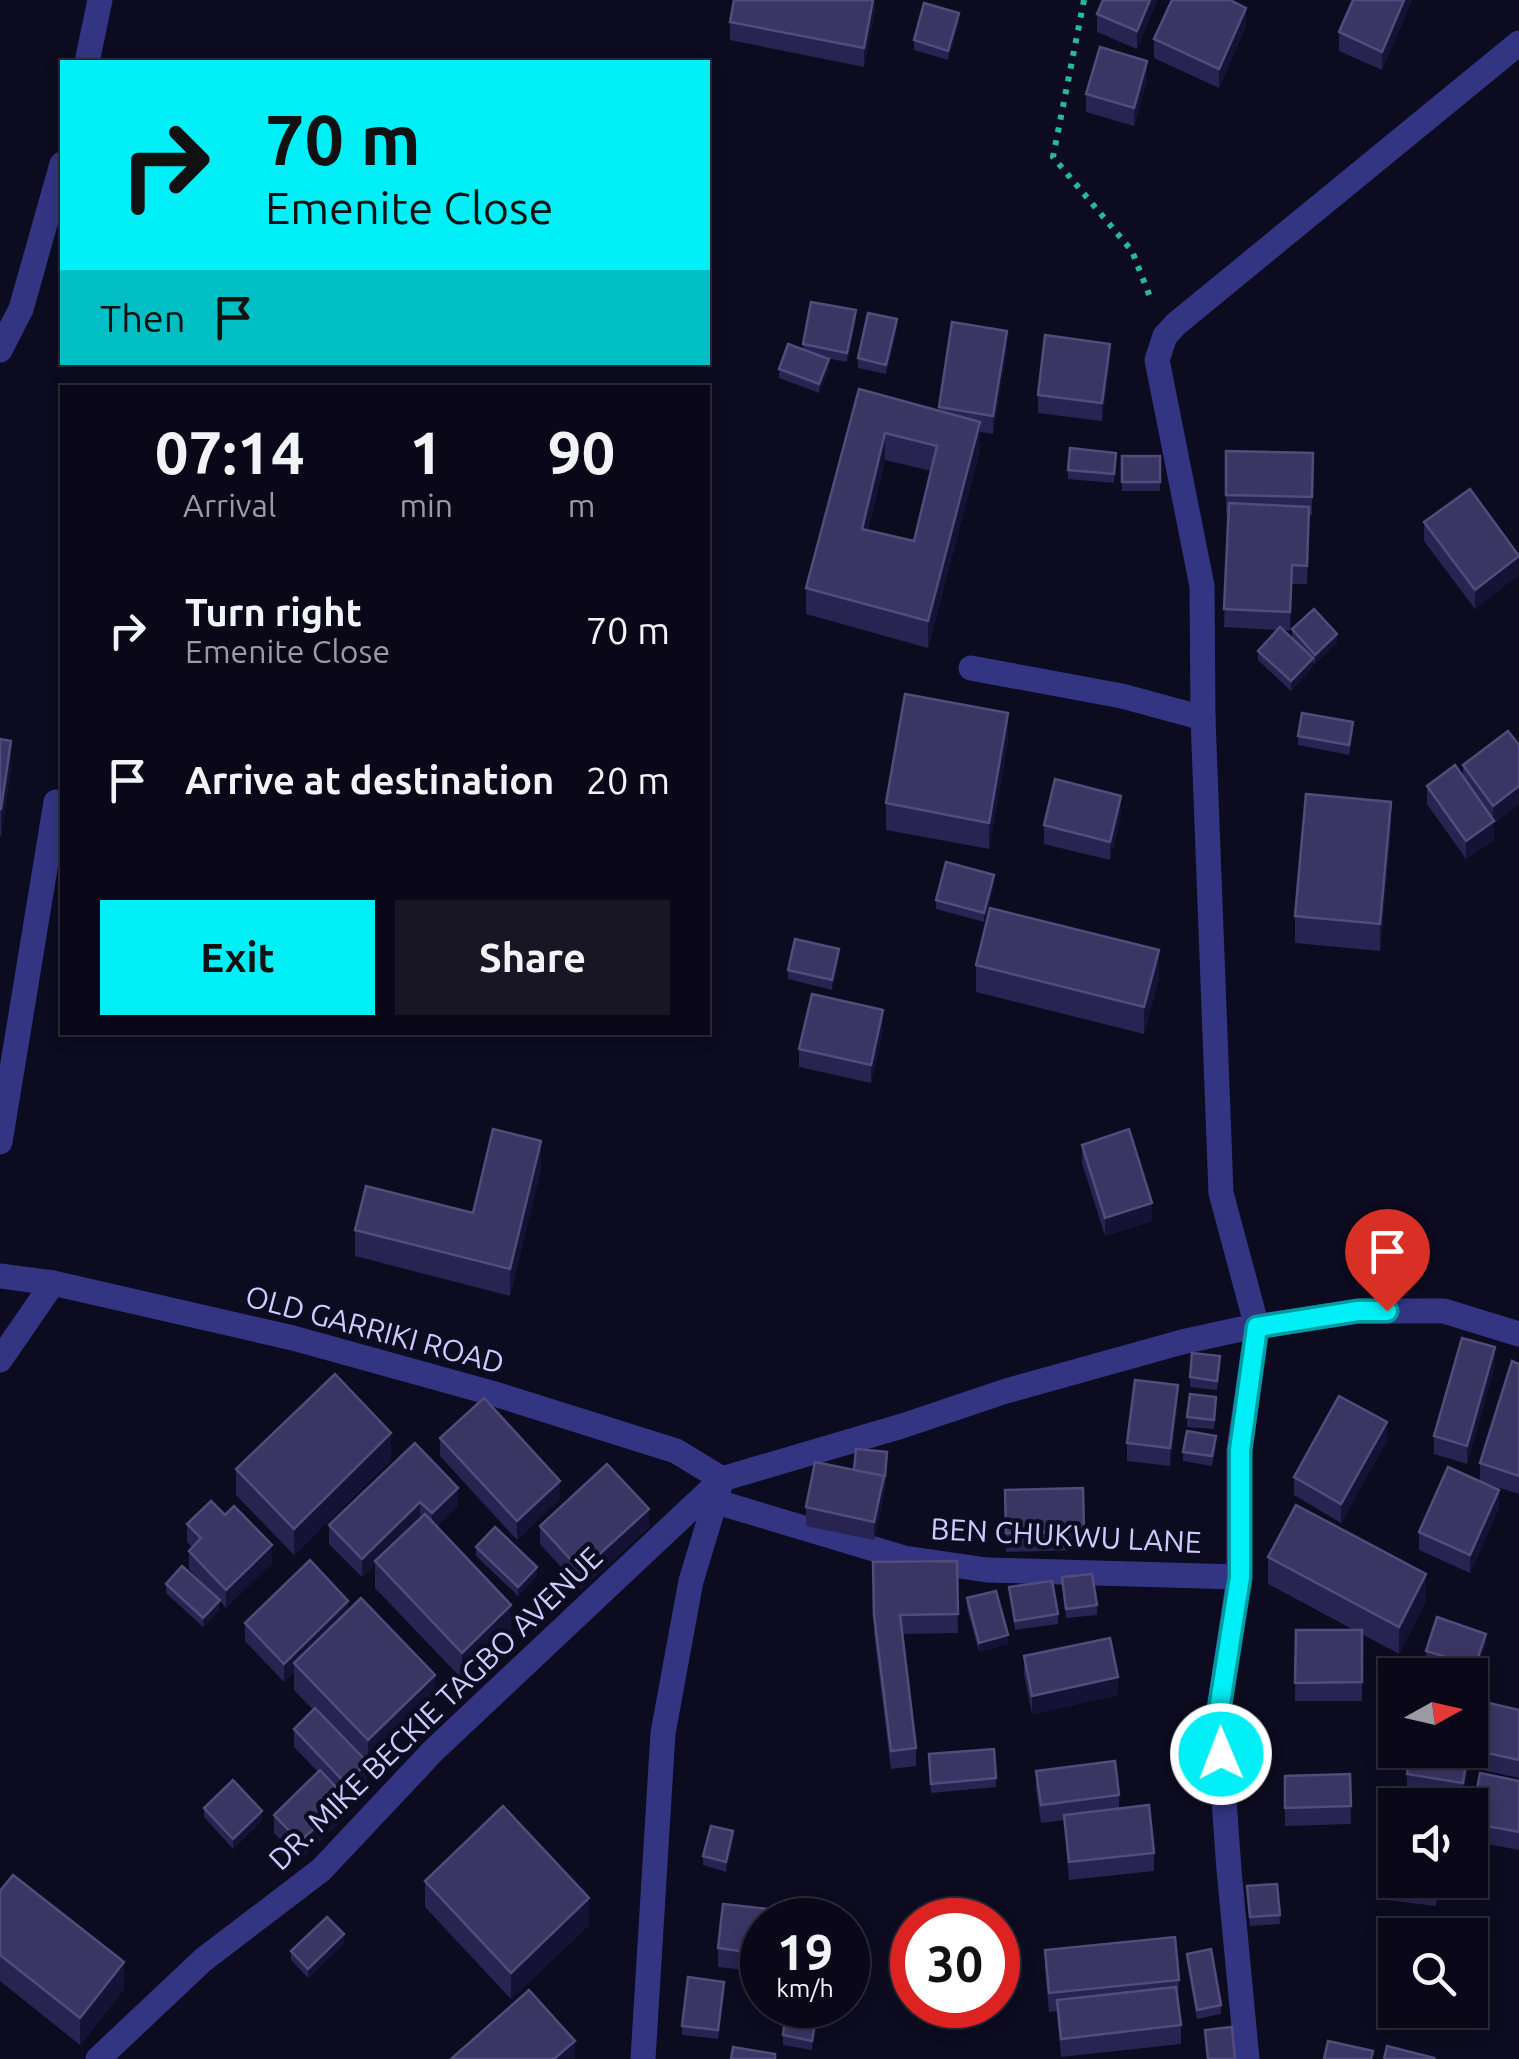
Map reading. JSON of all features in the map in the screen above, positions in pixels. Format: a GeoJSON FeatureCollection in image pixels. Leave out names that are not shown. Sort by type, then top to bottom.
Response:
{"type":"FeatureCollection","features":[{"type":"Feature","properties":{"kind":"street"},"geometry":{"type":"LineString","coordinates":[[88,60],[100,0]]}},
{"type":"Feature","properties":{"kind":"street"},"geometry":{"type":"LineString","coordinates":[[1247,2059],[1228,1870],[1218,1716],[1240,1577],[1240,1450],[1257,1327],[1221,1192],[1203,718],[1202,586],[1157,360],[1165,336],[1519,43]]}},
{"type":"Feature","properties":{"kind":"street"},"geometry":{"type":"LineString","coordinates":[[0,350],[21,308],[60,171]]}},
{"type":"Feature","properties":{"kind":"street"},"geometry":{"type":"LineString","coordinates":[[971,668],[1122,696],[1203,718]]}},
{"type":"Feature","properties":{"kind":"street"},"geometry":{"type":"LineString","coordinates":[[0,1142],[56,802]]}},
{"type":"Feature","properties":{"kind":"street","name":"OLD GARRIKI ROAD"},"geometry":{"type":"LineString","coordinates":[[0,1276],[54,1283],[294,1338],[495,1394],[676,1451],[719,1490]]}},
{"type":"Feature","properties":{"kind":"street"},"geometry":{"type":"LineString","coordinates":[[0,1360],[54,1283]]}},
{"type":"Feature","properties":{"kind":"street"},"geometry":{"type":"LineString","coordinates":[[643,2059],[662,1733],[691,1581],[719,1490],[1129,1356],[1257,1327],[1358,1311],[1444,1310],[1519,1334]]}},
{"type":"Feature","properties":{"kind":"street","name":"BEN CHUKWU LANE"},"geometry":{"type":"LineString","coordinates":[[719,1490],[904,1558],[986,1570],[1240,1577]]}},
{"type":"Feature","properties":{"kind":"street","name":"DR. MIKE BECKIE TAGBO AVENUE"},"geometry":{"type":"LineString","coordinates":[[98,2059],[203,1960],[320,1870],[434,1750],[719,1490]]}},
{"type":"Feature","properties":{"kind":"path"},"geometry":{"type":"LineString","coordinates":[[1084,0],[1054,157],[1132,251],[1165,336]]}},
{"type":"Feature","properties":{"kind":"building"},"geometry":{"type":"Polygon","coordinates":[[[734,0],[873,0],[864,48],[730,22],[734,0]]]}},
{"type":"Feature","properties":{"kind":"building"},"geometry":{"type":"Polygon","coordinates":[[[1103,0],[1150,0],[1137,31],[1097,14],[1103,0]]]}},
{"type":"Feature","properties":{"kind":"building"},"geometry":{"type":"Polygon","coordinates":[[[1172,0],[1230,0],[1246,8],[1219,69],[1154,39],[1172,0]]]}},
{"type":"Feature","properties":{"kind":"building"},"geometry":{"type":"Polygon","coordinates":[[[1353,0],[1404,0],[1382,52],[1339,32],[1353,0]]]}},
{"type":"Feature","properties":{"kind":"building"},"geometry":{"type":"Polygon","coordinates":[[[924,3],[959,13],[948,51],[914,40],[924,3]]]}},
{"type":"Feature","properties":{"kind":"building"},"geometry":{"type":"Polygon","coordinates":[[[1100,47],[1147,61],[1134,108],[1086,94],[1100,47]]]}},
{"type":"Feature","properties":{"kind":"building"},"geometry":{"type":"Polygon","coordinates":[[[811,302],[856,310],[847,353],[803,344],[811,302]]]}},
{"type":"Feature","properties":{"kind":"building"},"geometry":{"type":"Polygon","coordinates":[[[868,313],[897,319],[886,365],[858,358],[868,313]]]}},
{"type":"Feature","properties":{"kind":"building"},"geometry":{"type":"Polygon","coordinates":[[[952,322],[1007,331],[993,416],[939,407],[952,322]]]}},
{"type":"Feature","properties":{"kind":"building"},"geometry":{"type":"Polygon","coordinates":[[[1045,335],[1110,344],[1102,403],[1038,395],[1045,335]]]}},
{"type":"Feature","properties":{"kind":"building"},"geometry":{"type":"Polygon","coordinates":[[[788,344],[829,359],[819,384],[779,369],[788,344]]]}},
{"type":"Feature","properties":{"kind":"building"},"geometry":{"type":"Polygon","coordinates":[[[859,389],[980,422],[928,621],[806,588],[859,389]],[[885,433],[862,529],[914,541],[937,446],[885,433]]]}},
{"type":"Feature","properties":{"kind":"building"},"geometry":{"type":"Polygon","coordinates":[[[1070,448],[1116,453],[1114,474],[1068,470],[1070,448]]]}},
{"type":"Feature","properties":{"kind":"building"},"geometry":{"type":"Polygon","coordinates":[[[1226,451],[1313,453],[1312,497],[1226,495],[1226,451]]]}},
{"type":"Feature","properties":{"kind":"building"},"geometry":{"type":"Polygon","coordinates":[[[1122,456],[1160,456],[1160,482],[1122,482],[1122,456]]]}},
{"type":"Feature","properties":{"kind":"building"},"geometry":{"type":"Polygon","coordinates":[[[1470,489],[1519,556],[1475,590],[1424,522],[1470,489]]]}},
{"type":"Feature","properties":{"kind":"building"},"geometry":{"type":"Polygon","coordinates":[[[1229,503],[1309,507],[1307,566],[1292,565],[1290,612],[1224,609],[1229,503]]]}},
{"type":"Feature","properties":{"kind":"building"},"geometry":{"type":"Polygon","coordinates":[[[1314,609],[1337,634],[1315,655],[1292,629],[1314,609]]]}},
{"type":"Feature","properties":{"kind":"building"},"geometry":{"type":"Polygon","coordinates":[[[1280,627],[1313,658],[1291,681],[1258,651],[1280,627]]]}},
{"type":"Feature","properties":{"kind":"building"},"geometry":{"type":"Polygon","coordinates":[[[905,694],[1008,713],[989,823],[886,803],[905,694]]]}},
{"type":"Feature","properties":{"kind":"building"},"geometry":{"type":"Polygon","coordinates":[[[1302,713],[1353,722],[1349,745],[1298,736],[1302,713]]]}},
{"type":"Feature","properties":{"kind":"building"},"geometry":{"type":"Polygon","coordinates":[[[1508,731],[1519,745],[1519,786],[1493,806],[1463,765],[1508,731]]]}},
{"type":"Feature","properties":{"kind":"building"},"geometry":{"type":"Polygon","coordinates":[[[0,739],[11,741],[1,809],[0,809],[0,739]]]}},
{"type":"Feature","properties":{"kind":"building"},"geometry":{"type":"Polygon","coordinates":[[[1455,765],[1494,821],[1466,841],[1427,786],[1455,765]]]}},
{"type":"Feature","properties":{"kind":"building"},"geometry":{"type":"Polygon","coordinates":[[[1055,779],[1121,796],[1110,842],[1044,825],[1055,779]]]}},
{"type":"Feature","properties":{"kind":"building"},"geometry":{"type":"Polygon","coordinates":[[[1306,794],[1391,802],[1380,924],[1295,916],[1306,794]]]}},
{"type":"Feature","properties":{"kind":"building"},"geometry":{"type":"Polygon","coordinates":[[[946,862],[994,875],[984,913],[936,900],[946,862]]]}},
{"type":"Feature","properties":{"kind":"building"},"geometry":{"type":"Polygon","coordinates":[[[990,908],[1159,950],[1144,1007],[976,965],[990,908]]]}},
{"type":"Feature","properties":{"kind":"building"},"geometry":{"type":"Polygon","coordinates":[[[795,939],[839,949],[832,980],[788,970],[795,939]]]}},
{"type":"Feature","properties":{"kind":"building"},"geometry":{"type":"Polygon","coordinates":[[[812,994],[883,1010],[871,1065],[799,1049],[812,994]]]}},
{"type":"Feature","properties":{"kind":"building"},"geometry":{"type":"Polygon","coordinates":[[[493,1129],[541,1141],[510,1269],[355,1230],[366,1186],[473,1213],[493,1129]]]}},
{"type":"Feature","properties":{"kind":"building"},"geometry":{"type":"Polygon","coordinates":[[[1129,1129],[1152,1203],[1105,1218],[1082,1145],[1129,1129]]]}},
{"type":"Feature","properties":{"kind":"building"},"geometry":{"type":"Polygon","coordinates":[[[1462,1338],[1495,1347],[1467,1446],[1434,1436],[1462,1338]]]}},
{"type":"Feature","properties":{"kind":"building"},"geometry":{"type":"Polygon","coordinates":[[[1192,1353],[1220,1356],[1217,1381],[1190,1377],[1192,1353]]]}},
{"type":"Feature","properties":{"kind":"building"},"geometry":{"type":"Polygon","coordinates":[[[1512,1361],[1519,1364],[1519,1476],[1480,1463],[1512,1361]]]}},
{"type":"Feature","properties":{"kind":"building"},"geometry":{"type":"Polygon","coordinates":[[[335,1374],[391,1433],[294,1529],[236,1469],[335,1374]]]}},
{"type":"Feature","properties":{"kind":"building"},"geometry":{"type":"Polygon","coordinates":[[[1135,1380],[1178,1385],[1170,1448],[1127,1443],[1135,1380]]]}},
{"type":"Feature","properties":{"kind":"building"},"geometry":{"type":"Polygon","coordinates":[[[1190,1394],[1216,1397],[1214,1420],[1187,1417],[1190,1394]]]}},
{"type":"Feature","properties":{"kind":"building"},"geometry":{"type":"Polygon","coordinates":[[[1339,1396],[1387,1422],[1341,1504],[1294,1477],[1339,1396]]]}},
{"type":"Feature","properties":{"kind":"building"},"geometry":{"type":"Polygon","coordinates":[[[484,1398],[560,1481],[517,1521],[440,1438],[484,1398]]]}},
{"type":"Feature","properties":{"kind":"building"},"geometry":{"type":"Polygon","coordinates":[[[1187,1431],[1216,1436],[1212,1456],[1183,1452],[1187,1431]]]}},
{"type":"Feature","properties":{"kind":"building"},"geometry":{"type":"Polygon","coordinates":[[[415,1443],[458,1488],[432,1513],[420,1502],[362,1559],[329,1525],[415,1443]]]}},
{"type":"Feature","properties":{"kind":"building"},"geometry":{"type":"Polygon","coordinates":[[[856,1449],[887,1452],[885,1476],[854,1470],[856,1449]]]}},
{"type":"Feature","properties":{"kind":"building"},"geometry":{"type":"Polygon","coordinates":[[[815,1462],[884,1476],[874,1522],[806,1507],[815,1462]]]}},
{"type":"Feature","properties":{"kind":"building"},"geometry":{"type":"Polygon","coordinates":[[[607,1464],[649,1509],[581,1571],[540,1526],[607,1464]]]}},
{"type":"Feature","properties":{"kind":"building"},"geometry":{"type":"Polygon","coordinates":[[[1448,1467],[1499,1490],[1470,1555],[1419,1532],[1448,1467]]]}},
{"type":"Feature","properties":{"kind":"building"},"geometry":{"type":"Polygon","coordinates":[[[1083,1488],[1084,1532],[1006,1533],[1005,1490],[1083,1488]]]}},
{"type":"Feature","properties":{"kind":"building"},"geometry":{"type":"Polygon","coordinates":[[[211,1501],[225,1515],[234,1506],[272,1545],[226,1590],[189,1551],[201,1538],[187,1524],[211,1501]]]}},
{"type":"Feature","properties":{"kind":"building"},"geometry":{"type":"Polygon","coordinates":[[[1296,1505],[1426,1574],[1399,1627],[1268,1557],[1296,1505]]]}},
{"type":"Feature","properties":{"kind":"building"},"geometry":{"type":"Polygon","coordinates":[[[425,1514],[511,1605],[462,1653],[375,1561],[425,1514]]]}},
{"type":"Feature","properties":{"kind":"building"},"geometry":{"type":"Polygon","coordinates":[[[495,1527],[537,1567],[518,1587],[476,1547],[495,1527]]]}},
{"type":"Feature","properties":{"kind":"building"},"geometry":{"type":"Polygon","coordinates":[[[310,1560],[348,1601],[284,1664],[245,1623],[310,1560]]]}},
{"type":"Feature","properties":{"kind":"building"},"geometry":{"type":"Polygon","coordinates":[[[957,1561],[958,1614],[900,1615],[916,1748],[891,1751],[874,1615],[873,1562],[957,1561]]]}},
{"type":"Feature","properties":{"kind":"building"},"geometry":{"type":"Polygon","coordinates":[[[182,1566],[220,1600],[203,1618],[166,1584],[182,1566]]]}},
{"type":"Feature","properties":{"kind":"building"},"geometry":{"type":"Polygon","coordinates":[[[1092,1574],[1097,1605],[1066,1609],[1062,1577],[1092,1574]]]}},
{"type":"Feature","properties":{"kind":"building"},"geometry":{"type":"Polygon","coordinates":[[[1052,1581],[1058,1614],[1015,1621],[1009,1587],[1052,1581]]]}},
{"type":"Feature","properties":{"kind":"building"},"geometry":{"type":"Polygon","coordinates":[[[996,1591],[1008,1635],[979,1643],[967,1598],[996,1591]]]}},
{"type":"Feature","properties":{"kind":"building"},"geometry":{"type":"Polygon","coordinates":[[[361,1598],[435,1675],[368,1740],[294,1663],[361,1598]]]}},
{"type":"Feature","properties":{"kind":"building"},"geometry":{"type":"Polygon","coordinates":[[[1437,1617],[1486,1634],[1478,1658],[1449,1658],[1426,1651],[1437,1617]]]}},
{"type":"Feature","properties":{"kind":"building"},"geometry":{"type":"Polygon","coordinates":[[[1296,1630],[1362,1630],[1362,1682],[1295,1683],[1296,1630]]]}},
{"type":"Feature","properties":{"kind":"building"},"geometry":{"type":"Polygon","coordinates":[[[1110,1638],[1118,1677],[1032,1696],[1024,1656],[1110,1638]]]}},
{"type":"Feature","properties":{"kind":"building"},"geometry":{"type":"Polygon","coordinates":[[[1489,1703],[1519,1710],[1519,1760],[1488,1753],[1489,1703]]]}},
{"type":"Feature","properties":{"kind":"building"},"geometry":{"type":"Polygon","coordinates":[[[315,1708],[367,1762],[346,1784],[294,1729],[315,1708]]]}},
{"type":"Feature","properties":{"kind":"building"},"geometry":{"type":"Polygon","coordinates":[[[994,1749],[996,1778],[931,1784],[929,1754],[994,1749]]]}},
{"type":"Feature","properties":{"kind":"building"},"geometry":{"type":"Polygon","coordinates":[[[1115,1761],[1119,1795],[1041,1805],[1036,1771],[1115,1761]]]}},
{"type":"Feature","properties":{"kind":"building"},"geometry":{"type":"Polygon","coordinates":[[[1408,1768],[1465,1768],[1463,1783],[1407,1774],[1408,1768]]]}},
{"type":"Feature","properties":{"kind":"building"},"geometry":{"type":"Polygon","coordinates":[[[320,1770],[346,1798],[300,1842],[274,1815],[320,1770]]]}},
{"type":"Feature","properties":{"kind":"building"},"geometry":{"type":"Polygon","coordinates":[[[1480,1773],[1519,1781],[1519,1832],[1488,1826],[1488,1788],[1477,1788],[1480,1773]]]}},
{"type":"Feature","properties":{"kind":"building"},"geometry":{"type":"Polygon","coordinates":[[[1350,1774],[1351,1806],[1285,1808],[1285,1776],[1350,1774]]]}},
{"type":"Feature","properties":{"kind":"building"},"geometry":{"type":"Polygon","coordinates":[[[233,1780],[262,1811],[233,1839],[204,1808],[233,1780]]]}},
{"type":"Feature","properties":{"kind":"building"},"geometry":{"type":"Polygon","coordinates":[[[1149,1805],[1154,1853],[1069,1862],[1064,1815],[1149,1805]]]}},
{"type":"Feature","properties":{"kind":"building"},"geometry":{"type":"Polygon","coordinates":[[[503,1806],[589,1898],[511,1973],[425,1881],[503,1806]]]}},
{"type":"Feature","properties":{"kind":"building"},"geometry":{"type":"Polygon","coordinates":[[[711,1826],[733,1831],[726,1862],[703,1856],[711,1826]]]}},
{"type":"Feature","properties":{"kind":"building"},"geometry":{"type":"Polygon","coordinates":[[[13,1875],[124,1962],[80,2018],[0,1955],[0,1891],[13,1875]]]}},
{"type":"Feature","properties":{"kind":"building"},"geometry":{"type":"Polygon","coordinates":[[[1277,1884],[1280,1915],[1250,1917],[1247,1886],[1277,1884]]]}},
{"type":"Feature","properties":{"kind":"building"},"geometry":{"type":"Polygon","coordinates":[[[723,1904],[740,1906],[740,1951],[718,1948],[723,1904]]]}},
{"type":"Feature","properties":{"kind":"building"},"geometry":{"type":"Polygon","coordinates":[[[327,1917],[344,1934],[308,1969],[291,1951],[327,1917]]]}},
{"type":"Feature","properties":{"kind":"building"},"geometry":{"type":"Polygon","coordinates":[[[1175,1937],[1179,1980],[1049,1993],[1045,1950],[1175,1937]]]}},
{"type":"Feature","properties":{"kind":"building"},"geometry":{"type":"Polygon","coordinates":[[[1211,1949],[1221,2005],[1197,2010],[1187,1954],[1211,1949]]]}},
{"type":"Feature","properties":{"kind":"building"},"geometry":{"type":"Polygon","coordinates":[[[688,1977],[724,1982],[718,2030],[682,2026],[688,1977]]]}},
{"type":"Feature","properties":{"kind":"building"},"geometry":{"type":"Polygon","coordinates":[[[1176,1987],[1181,2025],[1061,2039],[1057,2000],[1176,1987]]]}},
{"type":"Feature","properties":{"kind":"building"},"geometry":{"type":"Polygon","coordinates":[[[529,1990],[575,2041],[554,2059],[451,2059],[529,1990]]]}},
{"type":"Feature","properties":{"kind":"building"},"geometry":{"type":"Polygon","coordinates":[[[1232,2027],[1235,2059],[1208,2059],[1205,2030],[1232,2027]]]}},
{"type":"Feature","properties":{"kind":"building"},"geometry":{"type":"Polygon","coordinates":[[[784,2028],[814,2028],[812,2041],[783,2035],[784,2028]]]}},
{"type":"Feature","properties":{"kind":"building"},"geometry":{"type":"Polygon","coordinates":[[[1328,2041],[1373,2051],[1371,2059],[1324,2059],[1328,2041]]]}},
{"type":"Feature","properties":{"kind":"building"},"geometry":{"type":"Polygon","coordinates":[[[1387,2046],[1434,2058],[1384,2059],[1387,2046]]]}},
{"type":"Feature","properties":{"kind":"building"},"geometry":{"type":"Polygon","coordinates":[[[733,2047],[775,2054],[775,2059],[731,2059],[733,2047]]]}},
{"type":"Feature","properties":{"kind":"route"},"geometry":{"type":"LineString","coordinates":[[1221,1754],[1218,1716],[1240,1577],[1240,1450],[1257,1327],[1358,1311],[1387,1311]]}}]}
